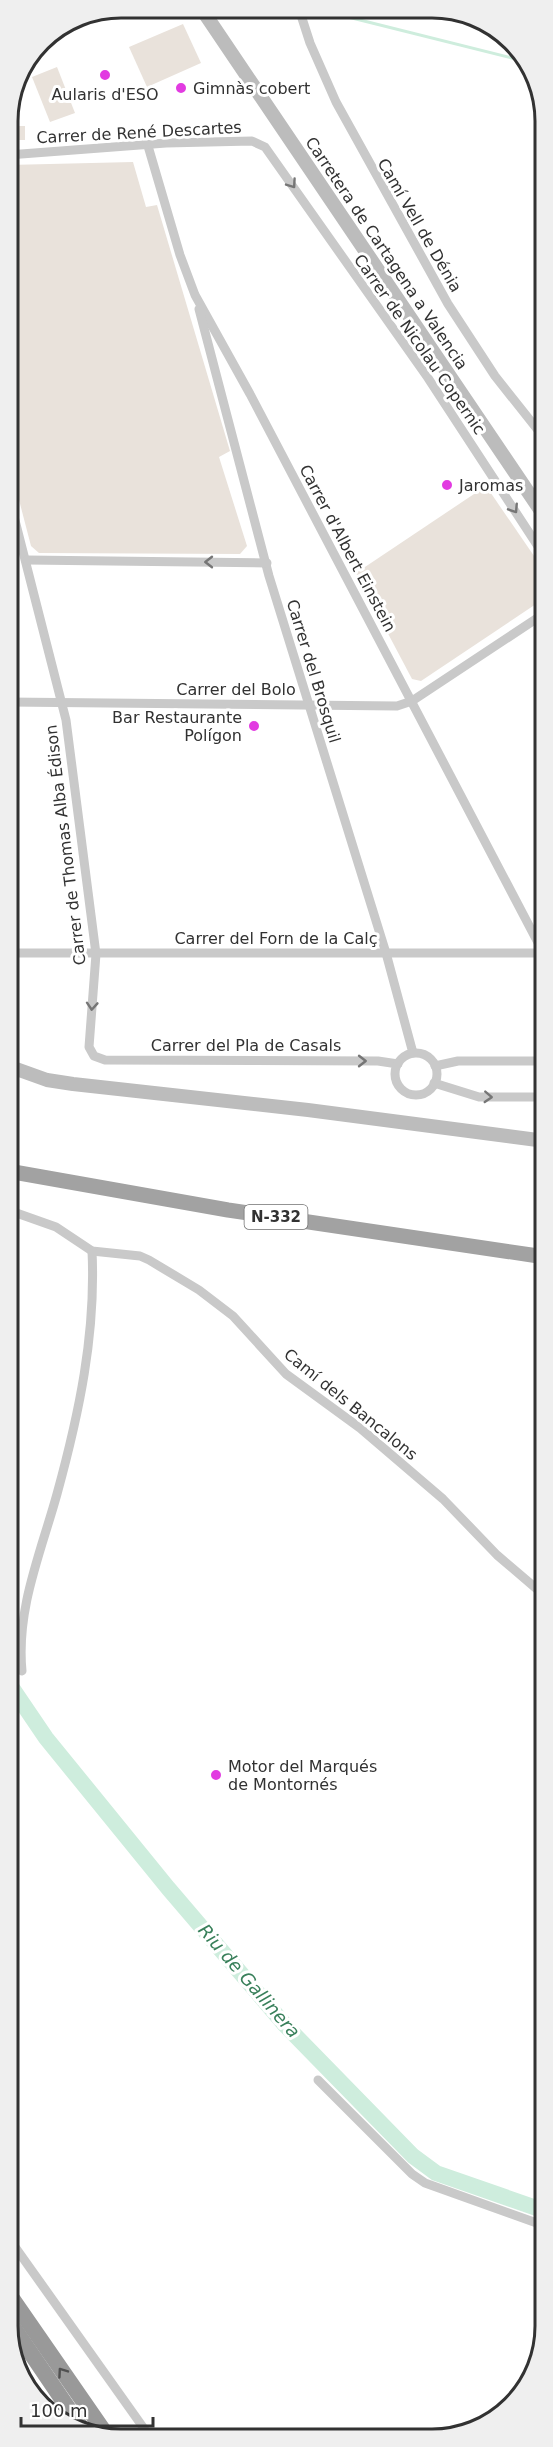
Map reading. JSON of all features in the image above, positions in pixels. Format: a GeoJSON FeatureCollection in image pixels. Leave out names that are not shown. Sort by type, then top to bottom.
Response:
{"type":"FeatureCollection","features":[{"type":"Feature","properties":{"kind":"highway","name":"N-332"},"geometry":{"type":"LineString","coordinates":[[18,1173],[228,1210],[535,1256]]}},
{"type":"Feature","properties":{"kind":"highway"},"geometry":{"type":"LineString","coordinates":[[18,2307],[101,2427]]}},
{"type":"Feature","properties":{"kind":"highway"},"geometry":{"type":"LineString","coordinates":[[19,2335],[74,2417]]}},
{"type":"Feature","properties":{"kind":"main road","name":"Carretera de Cartagena a Valencia"},"geometry":{"type":"LineString","coordinates":[[208,18],[535,502]]}},
{"type":"Feature","properties":{"kind":"main road"},"geometry":{"type":"LineString","coordinates":[[18,1070],[47,1080],[73,1084],[296,1109],[535,1140]]}},
{"type":"Feature","properties":{"kind":"street","name":"Camí Vell de Dénia"},"geometry":{"type":"LineString","coordinates":[[302,18],[310,44],[336,102],[448,304],[495,376],[535,426]]}},
{"type":"Feature","properties":{"kind":"street","name":"Carrer de René Descartes"},"geometry":{"type":"LineString","coordinates":[[18,154],[252,141],[268,151]]}},
{"type":"Feature","properties":{"kind":"street","name":"Carrer d'Albert Einstein"},"geometry":{"type":"LineString","coordinates":[[148,146],[180,255],[195,295],[535,937]]}},
{"type":"Feature","properties":{"kind":"street","name":"Carrer de Nicolau Copernic"},"geometry":{"type":"LineString","coordinates":[[268,151],[428,378],[535,542]]}},
{"type":"Feature","properties":{"kind":"street","name":"Carrer del Brosquil"},"geometry":{"type":"LineString","coordinates":[[195,295],[269,576],[386,953],[413,1053]]}},
{"type":"Feature","properties":{"kind":"street","name":"Carrer de Thomas Alba Édison"},"geometry":{"type":"LineString","coordinates":[[18,528],[66,720],[96,954],[89,1047],[94,1056]]}},
{"type":"Feature","properties":{"kind":"street"},"geometry":{"type":"LineString","coordinates":[[27,560],[267,563]]}},
{"type":"Feature","properties":{"kind":"street","name":"Carrer del Bolo"},"geometry":{"type":"LineString","coordinates":[[18,702],[397,706],[412,701],[535,620]]}},
{"type":"Feature","properties":{"kind":"street","name":"Carrer del Forn de la Calç"},"geometry":{"type":"LineString","coordinates":[[18,952],[535,954]]}},
{"type":"Feature","properties":{"kind":"street"},"geometry":{"type":"LineString","coordinates":[[413,1053],[427,1057],[435,1066],[434,1083],[424,1093],[414,1094],[405,1091],[396,1079],[398,1064],[404,1057],[413,1053]]}},
{"type":"Feature","properties":{"kind":"street","name":"Carrer del Pla de Casals"},"geometry":{"type":"LineString","coordinates":[[94,1056],[105,1060],[378,1061],[398,1064]]}},
{"type":"Feature","properties":{"kind":"street"},"geometry":{"type":"LineString","coordinates":[[435,1066],[458,1062],[535,1061]]}},
{"type":"Feature","properties":{"kind":"street"},"geometry":{"type":"LineString","coordinates":[[434,1083],[479,1097],[535,1097]]}},
{"type":"Feature","properties":{"kind":"street"},"geometry":{"type":"LineString","coordinates":[[18,1214],[56,1227],[92,1251],[92,1324],[79,1410],[26,1599],[19,1642],[22,1671]]}},
{"type":"Feature","properties":{"kind":"street","name":"Camí dels Bancalons"},"geometry":{"type":"LineString","coordinates":[[92,1251],[149,1260],[233,1316],[277,1366],[360,1428],[443,1499],[496,1555],[535,1588]]}},
{"type":"Feature","properties":{"kind":"street"},"geometry":{"type":"LineString","coordinates":[[318,2080],[412,2174],[425,2182],[535,2222]]}},
{"type":"Feature","properties":{"kind":"street"},"geometry":{"type":"LineString","coordinates":[[18,2250],[144,2429]]}},
{"type":"Feature","properties":{"kind":"shaded area"},"geometry":{"type":"Polygon","coordinates":[[[183,24],[201,63],[147,87],[129,47],[183,24]]]}},
{"type":"Feature","properties":{"kind":"shaded area"},"geometry":{"type":"Polygon","coordinates":[[[57,67],[75,113],[50,122],[32,77],[57,67]]]}},
{"type":"Feature","properties":{"kind":"shaded area"},"geometry":{"type":"Polygon","coordinates":[[[18,126],[25,126],[25,140],[18,140],[18,126]]]}},
{"type":"Feature","properties":{"kind":"shaded area"},"geometry":{"type":"Polygon","coordinates":[[[133,162],[146,207],[157,205],[230,451],[219,457],[247,546],[240,554],[39,553],[31,546],[18,496],[18,165],[133,162]]]}},
{"type":"Feature","properties":{"kind":"shaded area"},"geometry":{"type":"Polygon","coordinates":[[[486,486],[535,557],[535,605],[421,681],[412,679],[356,573],[486,486]]]}},
{"type":"Feature","properties":{"kind":"waterway"},"geometry":{"type":"LineString","coordinates":[[352,18],[514,59]]}},
{"type":"Feature","properties":{"kind":"waterway","name":"Riu de Gallinera"},"geometry":{"type":"LineString","coordinates":[[18,1697],[46,1738],[168,1888],[285,2025],[413,2156],[436,2173],[535,2208]]}},
{"type":"Feature","properties":{"kind":"place","name":"Aularis d'ESO"},"geometry":{"type":"Point","coordinates":[105,75]}},
{"type":"Feature","properties":{"kind":"place","name":"Gimnàs cobert"},"geometry":{"type":"Point","coordinates":[181,88]}},
{"type":"Feature","properties":{"kind":"place","name":"Jaromas"},"geometry":{"type":"Point","coordinates":[447,485]}},
{"type":"Feature","properties":{"kind":"place","name":"Bar Restaurante Polígon"},"geometry":{"type":"Point","coordinates":[254,726]}},
{"type":"Feature","properties":{"kind":"place","name":"Motor del Marqués de Montornés"},"geometry":{"type":"Point","coordinates":[216,1775]}}]}
